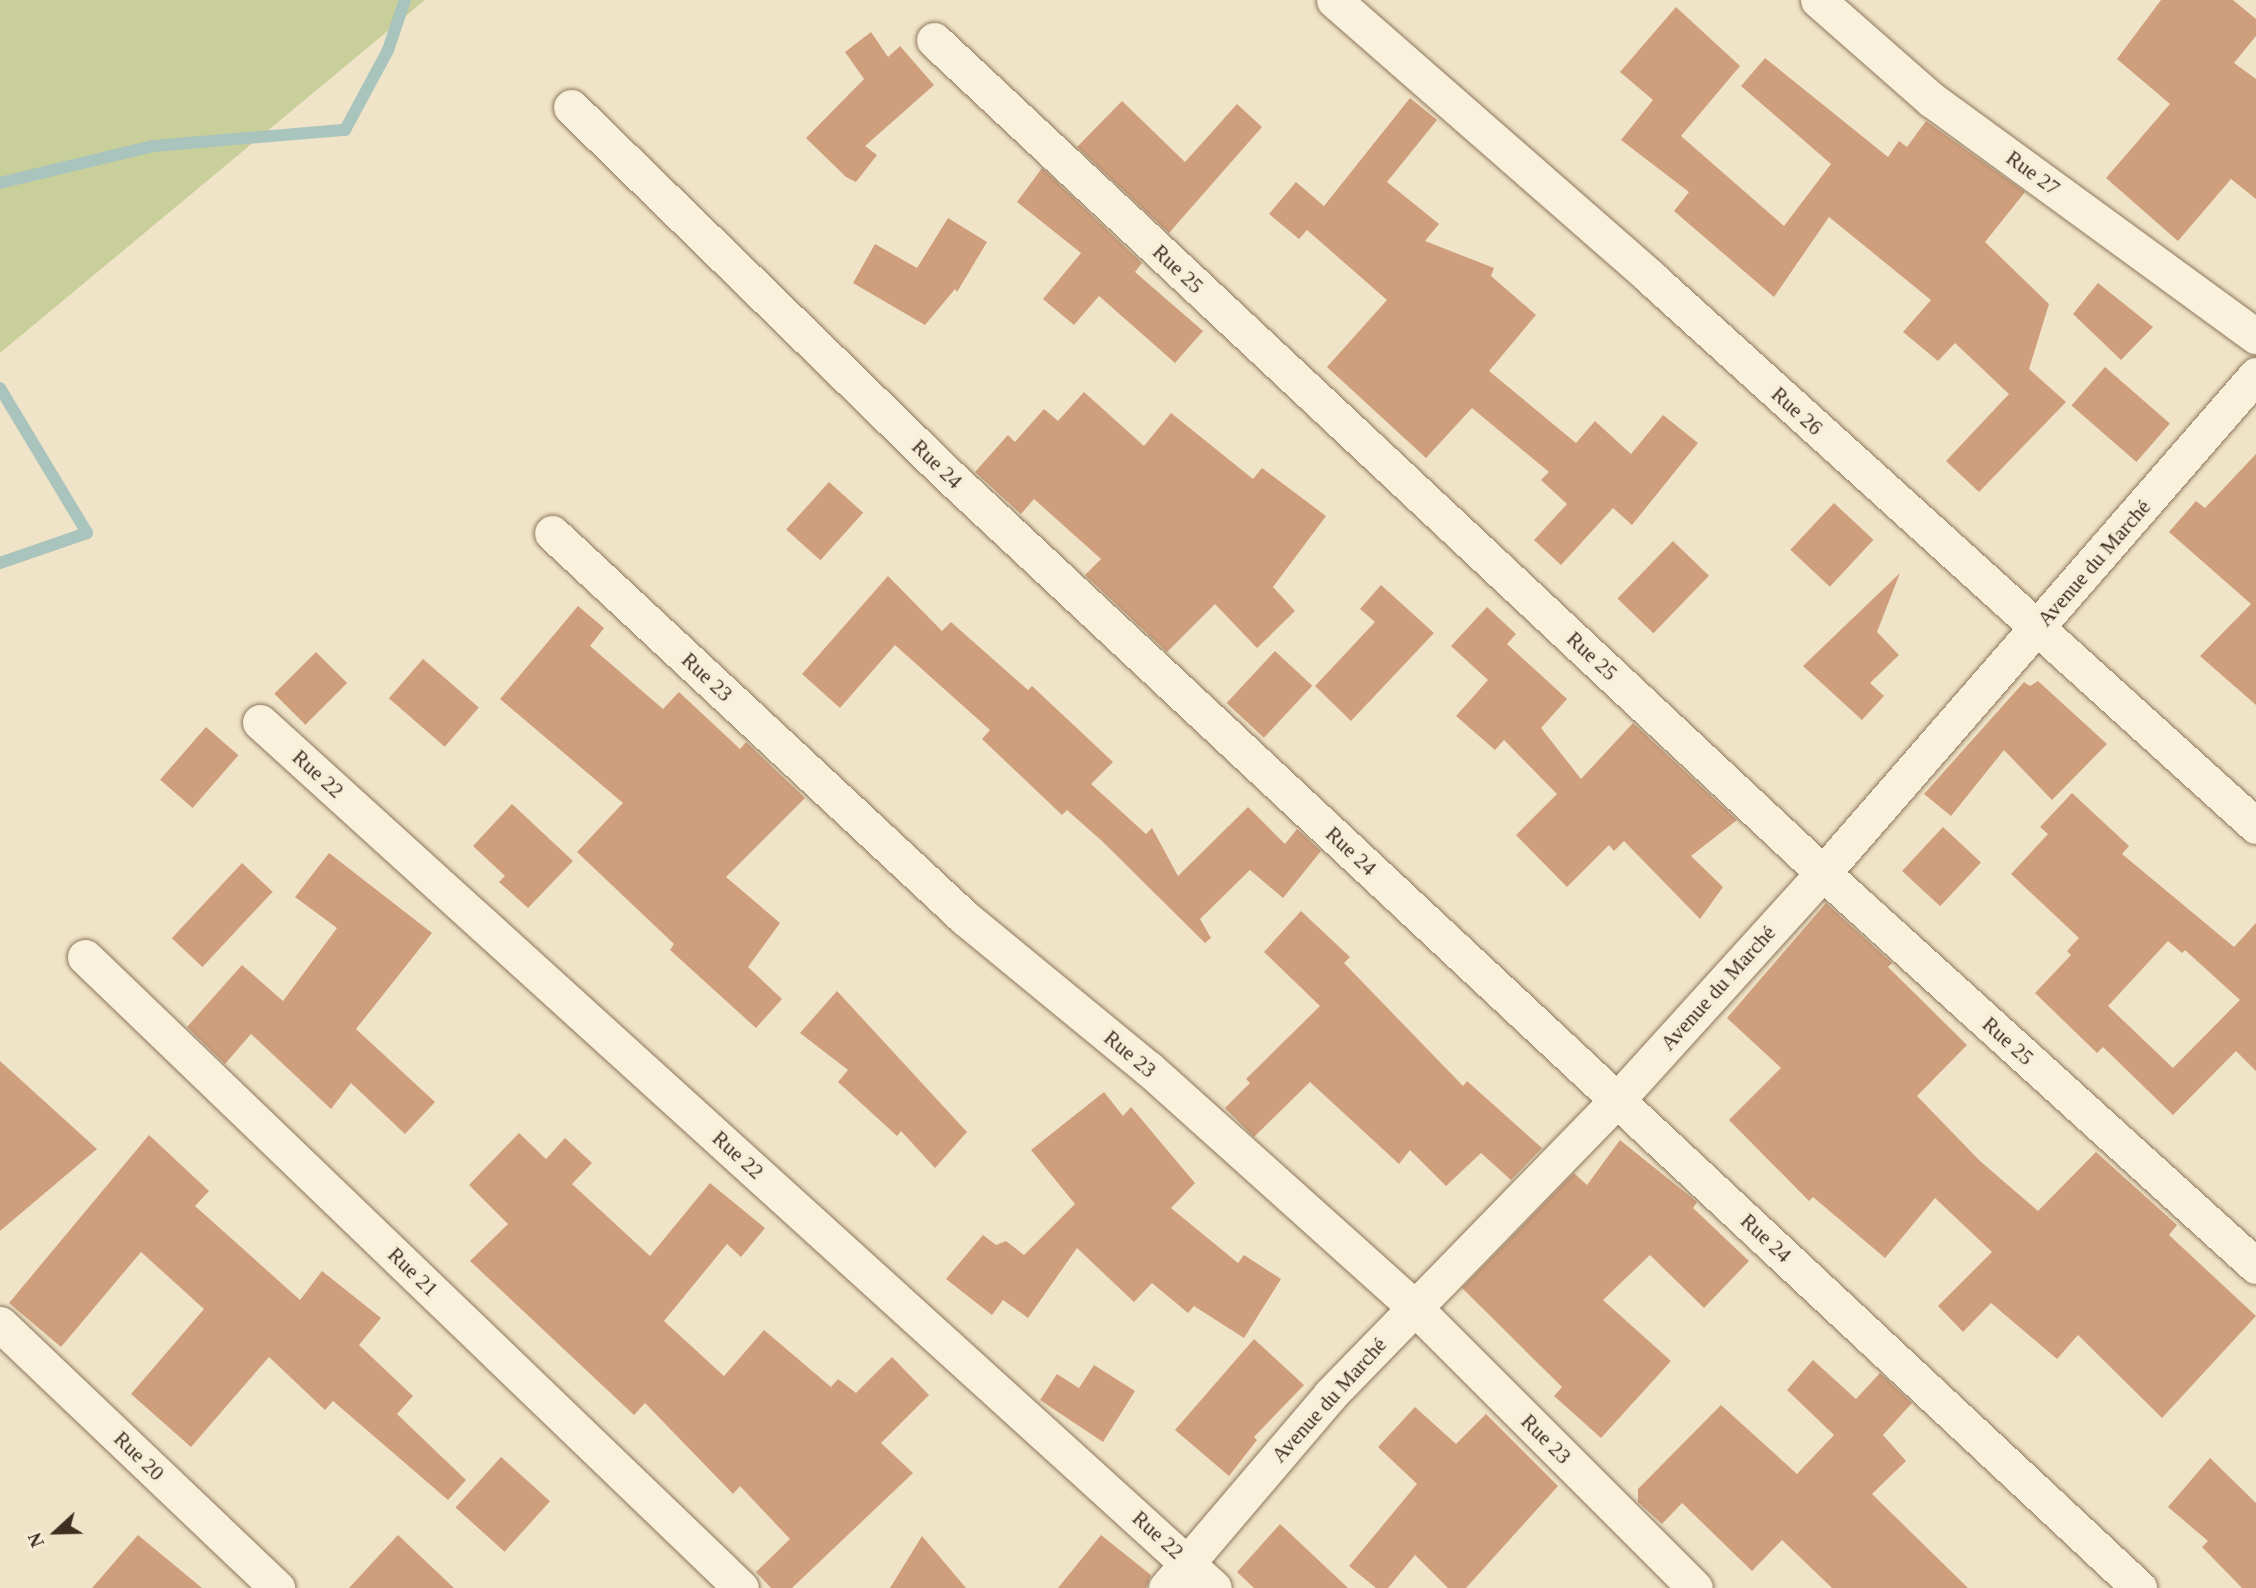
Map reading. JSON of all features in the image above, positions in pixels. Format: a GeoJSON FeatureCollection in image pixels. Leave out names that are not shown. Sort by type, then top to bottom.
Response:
{"type":"FeatureCollection","features":[{"type":"Feature","properties":{"kind":"street","name":"Rue 26"},"geometry":{"type":"LineString","coordinates":[[1334,0],[1650,277],[2256,826]]}},
{"type":"Feature","properties":{"kind":"street","name":"Rue 27"},"geometry":{"type":"LineString","coordinates":[[1818,0],[1932,100],[2256,336]]}},
{"type":"Feature","properties":{"kind":"street","name":"Rue 25"},"geometry":{"type":"LineString","coordinates":[[934,40],[1823,873],[2256,1266]]}},
{"type":"Feature","properties":{"kind":"street","name":"Rue 24"},"geometry":{"type":"LineString","coordinates":[[571,107],[956,482],[2139,1588]]}},
{"type":"Feature","properties":{"kind":"street","name":"Avenue du Marché"},"geometry":{"type":"LineString","coordinates":[[1178,1576],[1330,1395],[1617,1100],[1823,873],[2256,375]]}},
{"type":"Feature","properties":{"kind":"street","name":"Rue 23"},"geometry":{"type":"LineString","coordinates":[[552,533],[965,918],[1149,1069],[1414,1307],[1695,1588]]}},
{"type":"Feature","properties":{"kind":"street","name":"Rue 22"},"geometry":{"type":"LineString","coordinates":[[260,722],[1178,1576],[1214,1588]]}},
{"type":"Feature","properties":{"kind":"street","name":"Rue 21"},"geometry":{"type":"LineString","coordinates":[[85,957],[741,1588]]}},
{"type":"Feature","properties":{"kind":"street","name":"Rue 20"},"geometry":{"type":"LineString","coordinates":[[0,1324],[277,1588]]}},
{"type":"Feature","properties":{"kind":"green space"},"geometry":{"type":"Polygon","coordinates":[[[0,0],[425,0],[0,353],[0,0]]]}},
{"type":"Feature","properties":{"kind":"building"},"geometry":{"type":"Polygon","coordinates":[[[2161,0],[2233,0],[2256,19],[2256,36],[2234,63],[2256,79],[2256,199],[2231,179],[2178,241],[2106,178],[2170,104],[2117,59],[2161,0]]]}},
{"type":"Feature","properties":{"kind":"building"},"geometry":{"type":"Polygon","coordinates":[[[1676,7],[1740,66],[1681,136],[1784,226],[1831,164],[1741,86],[1765,58],[1888,157],[1899,141],[1907,147],[1926,121],[2025,192],[1985,242],[2049,304],[2029,369],[2066,402],[1979,492],[1946,461],[2009,394],[1955,343],[1938,361],[1903,332],[1931,300],[1829,217],[1774,297],[1674,211],[1689,192],[1621,140],[1653,100],[1620,72],[1676,7]]]}},
{"type":"Feature","properties":{"kind":"building"},"geometry":{"type":"Polygon","coordinates":[[[871,32],[888,57],[900,46],[934,85],[865,146],[877,155],[856,182],[846,177],[806,138],[864,79],[845,52],[871,32]]]}},
{"type":"Feature","properties":{"kind":"building"},"geometry":{"type":"Polygon","coordinates":[[[1410,98],[1437,120],[1387,182],[1439,224],[1425,241],[1494,268],[1491,276],[1536,315],[1489,371],[1576,443],[1595,421],[1631,454],[1663,415],[1698,443],[1632,525],[1613,508],[1561,565],[1534,540],[1567,504],[1541,480],[1549,472],[1472,408],[1426,458],[1327,367],[1387,300],[1307,230],[1299,239],[1269,214],[1296,182],[1324,206],[1410,98]]]}},
{"type":"Feature","properties":{"kind":"building"},"geometry":{"type":"Polygon","coordinates":[[[1122,101],[1185,162],[1237,104],[1262,127],[1169,233],[1077,147],[1122,101]]]}},
{"type":"Feature","properties":{"kind":"building"},"geometry":{"type":"Polygon","coordinates":[[[1042,168],[1142,263],[1135,272],[1203,331],[1175,363],[1099,296],[1074,325],[1043,299],[1081,253],[1017,202],[1042,168]]]}},
{"type":"Feature","properties":{"kind":"building"},"geometry":{"type":"Polygon","coordinates":[[[948,218],[987,242],[957,292],[955,289],[925,325],[853,283],[875,244],[917,268],[948,218]]]}},
{"type":"Feature","properties":{"kind":"building"},"geometry":{"type":"Polygon","coordinates":[[[2098,283],[2153,327],[2121,360],[2073,314],[2098,283]]]}},
{"type":"Feature","properties":{"kind":"building"},"geometry":{"type":"Polygon","coordinates":[[[2105,367],[2170,423],[2136,462],[2072,405],[2105,367]]]}},
{"type":"Feature","properties":{"kind":"building"},"geometry":{"type":"Polygon","coordinates":[[[1084,392],[1144,446],[1171,413],[1253,479],[1262,468],[1326,516],[1273,587],[1295,611],[1257,648],[1215,604],[1167,652],[1085,575],[1101,559],[1034,499],[1021,514],[975,472],[1008,435],[1015,442],[1044,409],[1058,421],[1084,392]]]}},
{"type":"Feature","properties":{"kind":"building"},"geometry":{"type":"Polygon","coordinates":[[[2256,454],[2256,705],[2200,656],[2251,604],[2169,532],[2196,501],[2205,508],[2256,454]]]}},
{"type":"Feature","properties":{"kind":"building"},"geometry":{"type":"Polygon","coordinates":[[[829,482],[863,513],[820,560],[786,530],[829,482]]]}},
{"type":"Feature","properties":{"kind":"building"},"geometry":{"type":"Polygon","coordinates":[[[1834,503],[1873,540],[1830,587],[1790,550],[1834,503]]]}},
{"type":"Feature","properties":{"kind":"building"},"geometry":{"type":"Polygon","coordinates":[[[1673,541],[1709,576],[1653,633],[1617,599],[1673,541]]]}},
{"type":"Feature","properties":{"kind":"building"},"geometry":{"type":"Polygon","coordinates":[[[1900,573],[1877,632],[1899,655],[1870,683],[1884,696],[1862,720],[1803,666],[1900,573]]]}},
{"type":"Feature","properties":{"kind":"building"},"geometry":{"type":"Polygon","coordinates":[[[888,576],[942,631],[951,622],[1028,690],[1032,686],[1113,762],[1091,784],[1146,834],[1152,828],[1178,876],[1248,807],[1285,844],[1297,829],[1321,851],[1283,898],[1250,870],[1200,919],[1211,938],[1205,943],[1103,842],[1067,810],[1062,815],[982,739],[990,730],[895,645],[840,708],[802,674],[888,576]]]}},
{"type":"Feature","properties":{"kind":"building"},"geometry":{"type":"Polygon","coordinates":[[[1381,585],[1434,633],[1351,721],[1315,686],[1375,622],[1360,609],[1381,585]]]}},
{"type":"Feature","properties":{"kind":"building"},"geometry":{"type":"Polygon","coordinates":[[[578,606],[604,628],[590,646],[663,709],[679,692],[740,749],[746,742],[805,798],[726,877],[780,923],[748,967],[782,999],[756,1028],[670,950],[674,944],[577,852],[623,803],[500,699],[578,606]]]}},
{"type":"Feature","properties":{"kind":"building"},"geometry":{"type":"Polygon","coordinates":[[[1487,607],[1516,634],[1507,644],[1567,699],[1541,728],[1581,779],[1633,723],[1737,820],[1691,856],[1723,887],[1700,919],[1624,841],[1614,851],[1609,845],[1567,887],[1516,835],[1557,794],[1504,740],[1495,750],[1456,716],[1488,680],[1451,646],[1487,607]]]}},
{"type":"Feature","properties":{"kind":"building"},"geometry":{"type":"Polygon","coordinates":[[[1275,651],[1312,686],[1264,738],[1227,703],[1275,651]]]}},
{"type":"Feature","properties":{"kind":"building"},"geometry":{"type":"Polygon","coordinates":[[[316,652],[347,683],[305,725],[274,694],[316,652]]]}},
{"type":"Feature","properties":{"kind":"building"},"geometry":{"type":"Polygon","coordinates":[[[423,659],[479,708],[445,747],[389,698],[423,659]]]}},
{"type":"Feature","properties":{"kind":"building"},"geometry":{"type":"Polygon","coordinates":[[[2038,681],[2107,744],[2052,800],[2004,750],[1951,816],[1924,794],[2024,682],[2030,686],[2038,681]]]}},
{"type":"Feature","properties":{"kind":"building"},"geometry":{"type":"Polygon","coordinates":[[[206,727],[238,755],[193,808],[160,780],[206,727]]]}},
{"type":"Feature","properties":{"kind":"building"},"geometry":{"type":"Polygon","coordinates":[[[2072,793],[2129,846],[2122,854],[2234,947],[2256,923],[2256,1071],[2236,1051],[2173,1115],[2103,1047],[2097,1053],[2035,993],[2071,955],[2067,951],[2079,938],[2011,874],[2048,834],[2040,827],[2072,793]],[[2168,941],[2108,1006],[2173,1068],[2240,1000],[2185,950],[2182,953],[2168,941]]]}},
{"type":"Feature","properties":{"kind":"building"},"geometry":{"type":"Polygon","coordinates":[[[512,804],[573,861],[528,908],[499,882],[505,876],[473,846],[512,804]]]}},
{"type":"Feature","properties":{"kind":"building"},"geometry":{"type":"Polygon","coordinates":[[[1943,827],[1981,862],[1940,906],[1902,871],[1943,827]]]}},
{"type":"Feature","properties":{"kind":"building"},"geometry":{"type":"Polygon","coordinates":[[[329,853],[432,933],[356,1029],[435,1102],[405,1134],[351,1083],[331,1109],[251,1034],[225,1064],[187,1027],[242,965],[283,1001],[337,928],[295,897],[329,853]]]}},
{"type":"Feature","properties":{"kind":"building"},"geometry":{"type":"Polygon","coordinates":[[[242,863],[273,892],[202,967],[172,938],[242,863]]]}},
{"type":"Feature","properties":{"kind":"building"},"geometry":{"type":"Polygon","coordinates":[[[1826,903],[1892,963],[1888,967],[1967,1045],[1917,1096],[1980,1161],[2038,1211],[2096,1152],[2177,1225],[2169,1235],[2256,1316],[2162,1418],[2078,1335],[2057,1359],[1991,1303],[1963,1332],[1938,1306],[1992,1252],[1935,1198],[1885,1258],[1813,1197],[1809,1201],[1729,1120],[1781,1068],[1727,1018],[1826,903]]]}},
{"type":"Feature","properties":{"kind":"building"},"geometry":{"type":"Polygon","coordinates":[[[1301,911],[1350,957],[1344,963],[1463,1086],[1467,1081],[1542,1148],[1511,1180],[1481,1153],[1446,1186],[1410,1150],[1399,1164],[1310,1082],[1254,1137],[1225,1108],[1250,1083],[1246,1079],[1320,1006],[1264,952],[1301,911]]]}},
{"type":"Feature","properties":{"kind":"building"},"geometry":{"type":"Polygon","coordinates":[[[837,991],[967,1132],[935,1168],[901,1131],[897,1136],[838,1082],[848,1070],[800,1033],[837,991]]]}},
{"type":"Feature","properties":{"kind":"building"},"geometry":{"type":"Polygon","coordinates":[[[0,1061],[97,1149],[0,1231],[0,1061]]]}},
{"type":"Feature","properties":{"kind":"building"},"geometry":{"type":"Polygon","coordinates":[[[1104,1092],[1123,1116],[1131,1107],[1195,1183],[1171,1208],[1238,1263],[1244,1255],[1281,1279],[1244,1338],[1194,1306],[1188,1313],[1152,1283],[1134,1302],[1077,1248],[1028,1318],[1003,1300],[992,1315],[946,1279],[983,1235],[996,1245],[1006,1241],[1024,1255],[1075,1204],[1031,1150],[1104,1092]]]}},
{"type":"Feature","properties":{"kind":"building"},"geometry":{"type":"Polygon","coordinates":[[[519,1133],[546,1159],[565,1138],[592,1163],[572,1184],[650,1256],[710,1183],[765,1228],[741,1257],[727,1244],[664,1321],[724,1376],[764,1330],[831,1387],[838,1379],[856,1393],[892,1357],[929,1395],[881,1443],[913,1473],[792,1588],[771,1588],[756,1572],[790,1539],[740,1486],[733,1494],[645,1403],[634,1415],[470,1261],[508,1224],[469,1185],[519,1133]]]}},
{"type":"Feature","properties":{"kind":"building"},"geometry":{"type":"Polygon","coordinates":[[[149,1135],[209,1191],[195,1206],[300,1300],[322,1271],[381,1318],[359,1345],[413,1396],[397,1414],[466,1480],[448,1500],[333,1401],[325,1410],[269,1357],[191,1447],[131,1394],[204,1309],[141,1252],[61,1347],[9,1303],[149,1135]]]}},
{"type":"Feature","properties":{"kind":"building"},"geometry":{"type":"Polygon","coordinates":[[[1620,1140],[1697,1202],[1693,1208],[1749,1261],[1704,1308],[1650,1255],[1603,1300],[1671,1361],[1601,1438],[1554,1396],[1562,1387],[1462,1288],[1574,1173],[1587,1185],[1620,1140]]]}},
{"type":"Feature","properties":{"kind":"building"},"geometry":{"type":"Polygon","coordinates":[[[1254,1339],[1304,1385],[1254,1437],[1257,1440],[1229,1476],[1175,1430],[1254,1339]]]}},
{"type":"Feature","properties":{"kind":"building"},"geometry":{"type":"Polygon","coordinates":[[[1813,1360],[1856,1399],[1880,1373],[1912,1403],[1883,1435],[1906,1461],[1872,1494],[1968,1588],[1832,1588],[1782,1540],[1752,1571],[1682,1503],[1662,1524],[1638,1502],[1638,1489],[1721,1405],[1797,1474],[1834,1435],[1787,1390],[1813,1360]]]}},
{"type":"Feature","properties":{"kind":"building"},"geometry":{"type":"Polygon","coordinates":[[[1094,1365],[1135,1391],[1103,1442],[1040,1400],[1057,1374],[1079,1388],[1094,1365]]]}},
{"type":"Feature","properties":{"kind":"building"},"geometry":{"type":"Polygon","coordinates":[[[1415,1407],[1456,1444],[1486,1414],[1558,1486],[1466,1588],[1448,1588],[1415,1555],[1388,1588],[1376,1588],[1349,1566],[1417,1484],[1378,1447],[1415,1407]]]}},
{"type":"Feature","properties":{"kind":"building"},"geometry":{"type":"Polygon","coordinates":[[[501,1457],[550,1501],[505,1552],[455,1508],[501,1457]]]}},
{"type":"Feature","properties":{"kind":"building"},"geometry":{"type":"Polygon","coordinates":[[[2210,1458],[2256,1503],[2256,1588],[2242,1588],[2202,1547],[2208,1541],[2168,1507],[2210,1458]]]}},
{"type":"Feature","properties":{"kind":"building"},"geometry":{"type":"Polygon","coordinates":[[[1280,1524],[1348,1588],[1254,1588],[1237,1572],[1280,1524]]]}},
{"type":"Feature","properties":{"kind":"building"},"geometry":{"type":"Polygon","coordinates":[[[138,1535],[202,1588],[92,1588],[138,1535]]]}},
{"type":"Feature","properties":{"kind":"building"},"geometry":{"type":"Polygon","coordinates":[[[398,1535],[454,1588],[349,1588],[398,1535]]]}},
{"type":"Feature","properties":{"kind":"building"},"geometry":{"type":"Polygon","coordinates":[[[1101,1535],[1151,1575],[1146,1588],[1058,1588],[1101,1535]]]}},
{"type":"Feature","properties":{"kind":"building"},"geometry":{"type":"Polygon","coordinates":[[[922,1536],[966,1588],[890,1588],[922,1536]]]}},
{"type":"Feature","properties":{"kind":"waterway"},"geometry":{"type":"LineString","coordinates":[[0,183],[153,146],[345,130],[388,50],[405,0]]}},
{"type":"Feature","properties":{"kind":"waterway"},"geometry":{"type":"LineString","coordinates":[[0,388],[87,533],[0,563]]}}]}
